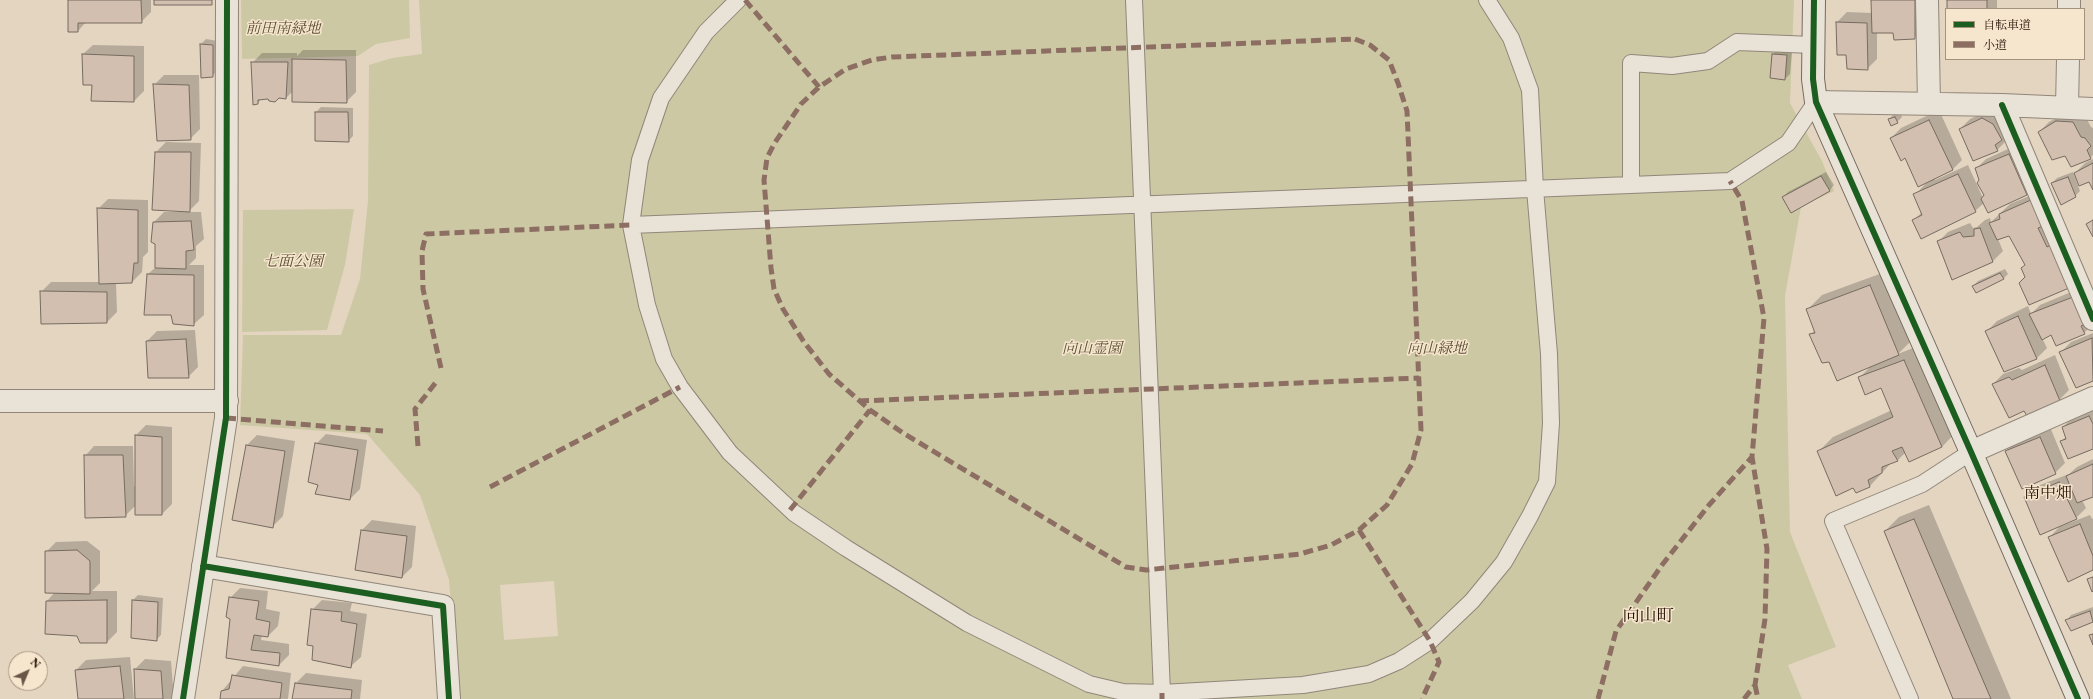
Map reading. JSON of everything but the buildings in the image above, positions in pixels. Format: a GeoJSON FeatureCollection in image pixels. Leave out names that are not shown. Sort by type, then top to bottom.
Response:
{"type":"FeatureCollection","features":[{"type":"Feature","properties":{"kind":"street"},"geometry":{"type":"LineString","coordinates":[[183,699],[226,418],[227,0]]}},
{"type":"Feature","properties":{"kind":"street"},"geometry":{"type":"LineString","coordinates":[[1814,0],[1813,79],[1816,102],[1971,452],[2078,699]]}},
{"type":"Feature","properties":{"kind":"street"},"geometry":{"type":"LineString","coordinates":[[1927,0],[1929,103]]}},
{"type":"Feature","properties":{"kind":"street"},"geometry":{"type":"LineString","coordinates":[[2067,107],[2068,60]]}},
{"type":"Feature","properties":{"kind":"street"},"geometry":{"type":"LineString","coordinates":[[1816,102],[1929,103],[2093,109]]}},
{"type":"Feature","properties":{"kind":"street"},"geometry":{"type":"LineString","coordinates":[[2002,105],[2093,319]]}},
{"type":"Feature","properties":{"kind":"street"},"geometry":{"type":"LineString","coordinates":[[1971,452],[2093,398]]}},
{"type":"Feature","properties":{"kind":"street"},"geometry":{"type":"LineString","coordinates":[[0,401],[227,401]]}},
{"type":"Feature","properties":{"kind":"street"},"geometry":{"type":"LineString","coordinates":[[203,566],[443,606],[449,699]]}},
{"type":"Feature","properties":{"kind":"lane"},"geometry":{"type":"LineString","coordinates":[[738,0],[706,32],[661,98],[640,160],[631,225],[647,305],[664,359],[686,396],[730,453],[794,513],[967,623],[1036,659],[1089,684],[1123,692],[1162,693],[1303,685],[1369,674],[1399,661],[1430,640],[1472,601],[1504,562],[1547,482],[1551,423],[1549,354],[1535,189],[1530,90],[1510,38],[1487,0]]}},
{"type":"Feature","properties":{"kind":"lane"},"geometry":{"type":"LineString","coordinates":[[1134,0],[1162,693]]}},
{"type":"Feature","properties":{"kind":"lane"},"geometry":{"type":"LineString","coordinates":[[1631,184],[1631,63],[1672,66],[1708,61],[1737,42],[1813,45]]}},
{"type":"Feature","properties":{"kind":"lane"},"geometry":{"type":"LineString","coordinates":[[631,225],[1730,181],[1788,143],[1816,102]]}},
{"type":"Feature","properties":{"kind":"lane"},"geometry":{"type":"LineString","coordinates":[[1910,699],[1833,520],[1922,484],[1971,452]]}},
{"type":"Feature","properties":{"kind":"green space","name":"前田南緑地"},"geometry":{"type":"Polygon","coordinates":[[[241,0],[409,0],[410,38],[376,44],[358,56],[242,59],[241,0]]]}},
{"type":"Feature","properties":{"kind":"green space","name":"向山緑地"},"geometry":{"type":"Polygon","coordinates":[[[419,0],[1794,0],[1790,103],[1822,161],[1834,191],[1801,207],[1785,296],[1790,532],[1836,647],[1788,665],[1802,699],[459,699],[449,580],[420,495],[367,434],[240,425],[243,335],[341,335],[360,279],[368,201],[369,65],[392,58],[422,54],[419,0]],[[554,581],[500,585],[504,640],[558,636],[554,581]]]}},
{"type":"Feature","properties":{"kind":"green space","name":"七面公園"},"geometry":{"type":"Polygon","coordinates":[[[354,209],[345,265],[327,330],[242,332],[243,210],[354,209]]]}},
{"type":"Feature","properties":{"kind":"marked path"},"geometry":{"type":"LineString","coordinates":[[745,0],[819,87]]}},
{"type":"Feature","properties":{"kind":"marked path"},"geometry":{"type":"LineString","coordinates":[[1355,39],[1370,45],[1389,60],[1407,111],[1421,430],[1412,464],[1387,505],[1359,530],[1331,545],[1300,554],[1146,570],[1126,567],[903,433],[870,410],[829,374],[804,342],[783,309],[774,289],[771,268],[764,180],[767,158],[774,144],[801,104],[819,87],[846,69],[872,60],[892,57],[1355,39]]}},
{"type":"Feature","properties":{"kind":"marked path"},"geometry":{"type":"LineString","coordinates":[[1598,699],[1616,631],[1662,565],[1709,505],[1752,457],[1764,318],[1742,201],[1730,181]]}},
{"type":"Feature","properties":{"kind":"marked path"},"geometry":{"type":"LineString","coordinates":[[441,368],[423,289],[422,251],[426,234],[631,225]]}},
{"type":"Feature","properties":{"kind":"marked path"},"geometry":{"type":"LineString","coordinates":[[859,401],[1419,378]]}},
{"type":"Feature","properties":{"kind":"marked path"},"geometry":{"type":"LineString","coordinates":[[418,446],[415,409],[437,381]]}},
{"type":"Feature","properties":{"kind":"marked path"},"geometry":{"type":"LineString","coordinates":[[490,487],[680,387]]}},
{"type":"Feature","properties":{"kind":"marked path"},"geometry":{"type":"LineString","coordinates":[[790,510],[870,410]]}},
{"type":"Feature","properties":{"kind":"marked path"},"geometry":{"type":"LineString","coordinates":[[226,418],[383,431]]}},
{"type":"Feature","properties":{"kind":"marked path"},"geometry":{"type":"LineString","coordinates":[[1744,699],[1755,685],[1765,619],[1767,549],[1752,457]]}},
{"type":"Feature","properties":{"kind":"marked path"},"geometry":{"type":"LineString","coordinates":[[1359,530],[1430,641],[1439,662],[1422,699]]}},
{"type":"Feature","properties":{"kind":"marked path"},"geometry":{"type":"LineString","coordinates":[[1755,685],[1758,699]]}},
{"type":"Feature","properties":{"kind":"marked path"},"geometry":{"type":"LineString","coordinates":[[1162,693],[1162,699]]}},
{"type":"Feature","properties":{"kind":"cycle path"},"geometry":{"type":"LineString","coordinates":[[183,699],[226,418],[227,0]]}},
{"type":"Feature","properties":{"kind":"cycle path"},"geometry":{"type":"LineString","coordinates":[[1814,0],[1813,79],[1816,102],[1971,452],[2078,699]]}},
{"type":"Feature","properties":{"kind":"cycle path"},"geometry":{"type":"LineString","coordinates":[[2002,105],[2093,319]]}},
{"type":"Feature","properties":{"kind":"cycle path"},"geometry":{"type":"LineString","coordinates":[[203,566],[443,606],[449,699]]}},
{"type":"Feature","properties":{"kind":"district","name":"南中畑"},"geometry":{"type":"Point","coordinates":[2048,494]}},
{"type":"Feature","properties":{"kind":"district","name":"向山町"},"geometry":{"type":"Point","coordinates":[1648,616]}},
{"type":"Feature","properties":{"kind":"park label","name":"向山霊園"},"geometry":{"type":"Point","coordinates":[1092,349]}}]}
